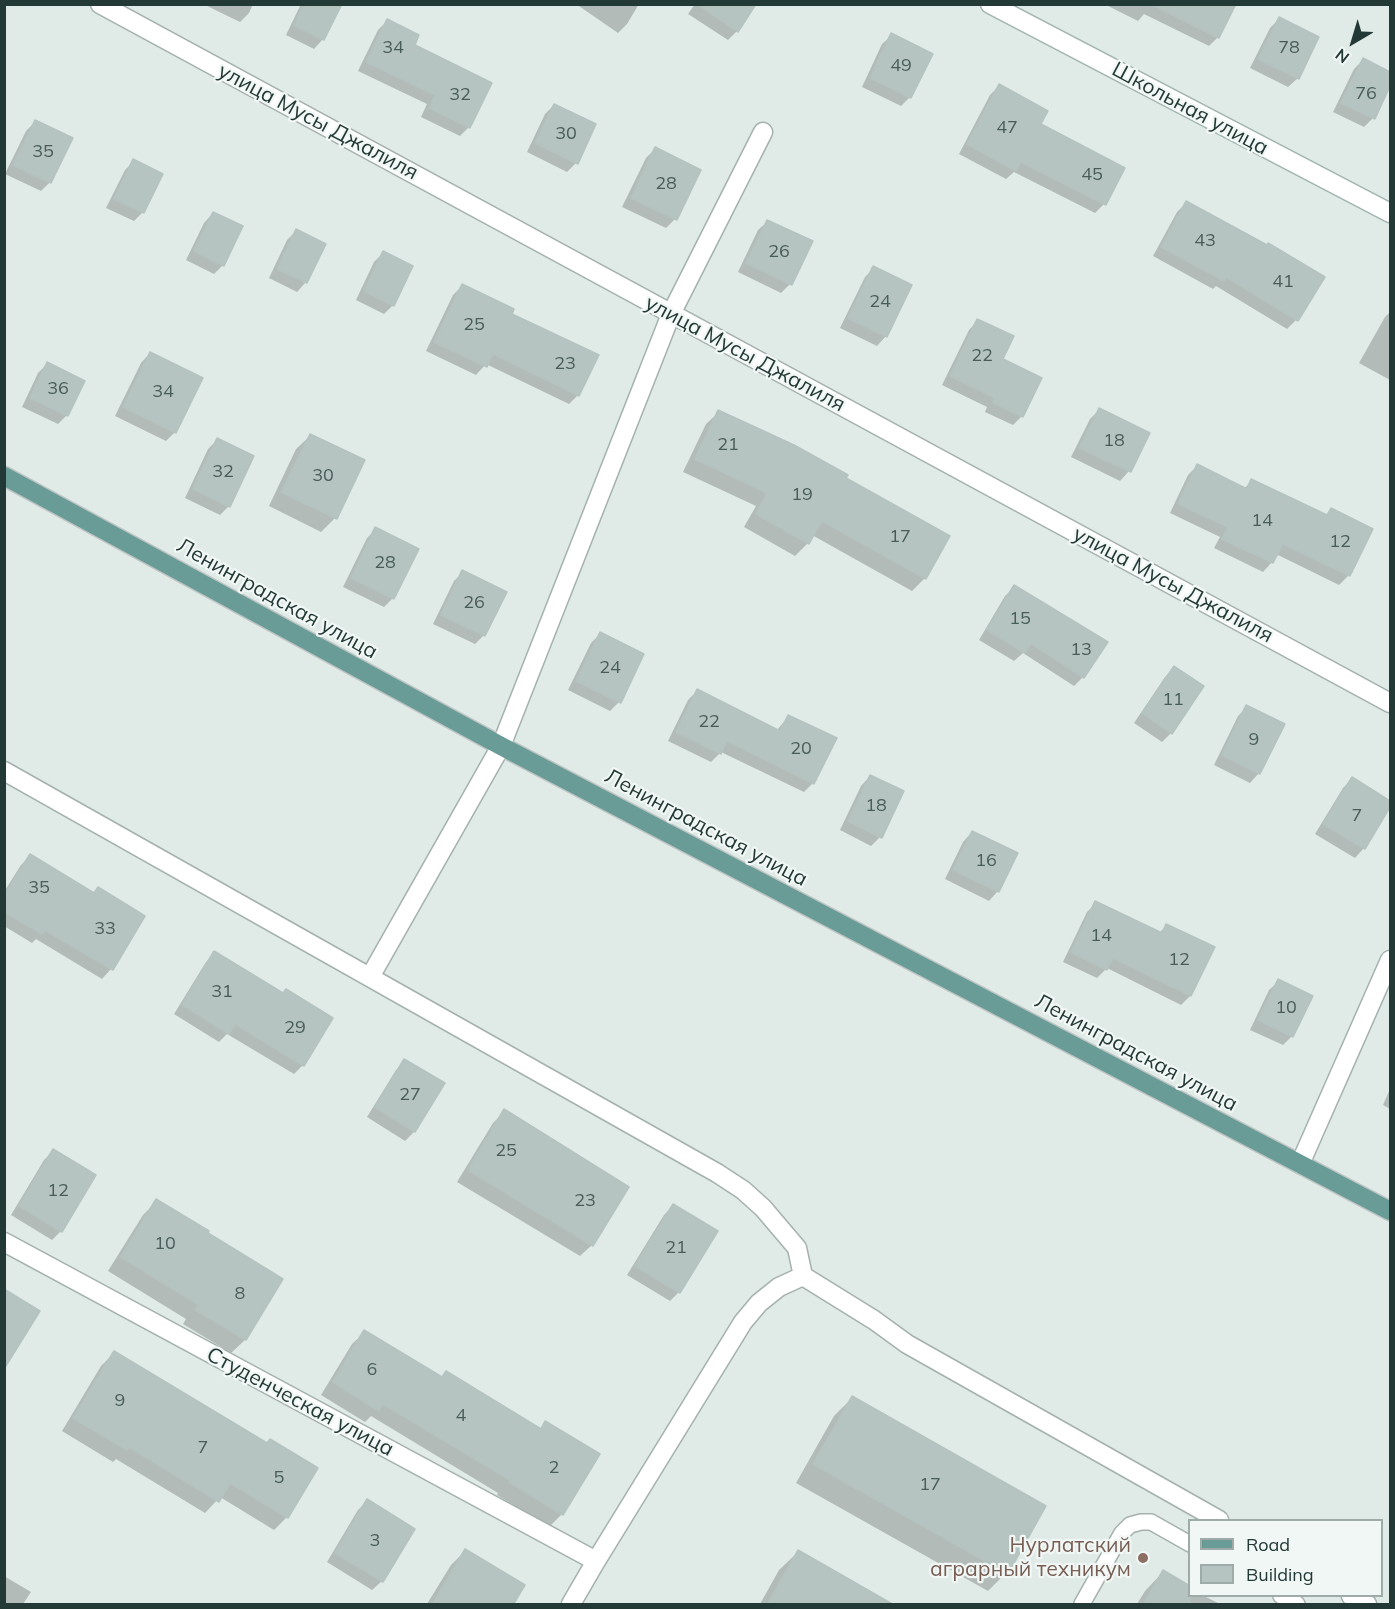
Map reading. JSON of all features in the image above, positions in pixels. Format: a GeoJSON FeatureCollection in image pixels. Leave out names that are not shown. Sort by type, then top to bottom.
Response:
{"type":"FeatureCollection","features":[{"type":"Feature","properties":{"kind":"main road","name":"Ленинградская улица"},"geometry":{"type":"LineString","coordinates":[[4,476],[501,746],[1390,1211]]}},
{"type":"Feature","properties":{"kind":"street","name":"улица Мусы Джалиля"},"geometry":{"type":"LineString","coordinates":[[100,4],[1390,703]]}},
{"type":"Feature","properties":{"kind":"street","name":"Школьная улица"},"geometry":{"type":"LineString","coordinates":[[990,4],[1390,213]]}},
{"type":"Feature","properties":{"kind":"street"},"geometry":{"type":"LineString","coordinates":[[370,977],[501,746],[671,314],[763,132]]}},
{"type":"Feature","properties":{"kind":"street"},"geometry":{"type":"LineString","coordinates":[[4,771],[717,1173],[743,1190],[785,1232],[797,1248],[803,1276],[874,1320],[907,1344],[1215,1519]]}},
{"type":"Feature","properties":{"kind":"street"},"geometry":{"type":"LineString","coordinates":[[1300,1164],[1390,960]]}},
{"type":"Feature","properties":{"kind":"street","name":"Студенческая улица"},"geometry":{"type":"LineString","coordinates":[[4,1242],[596,1561]]}},
{"type":"Feature","properties":{"kind":"street"},"geometry":{"type":"LineString","coordinates":[[571,1605],[743,1322],[759,1303],[779,1287],[803,1276]]}},
{"type":"Feature","properties":{"kind":"street"},"geometry":{"type":"LineString","coordinates":[[1353,1597],[1367,1605]]}},
{"type":"Feature","properties":{"kind":"lane"},"geometry":{"type":"LineString","coordinates":[[1082,1605],[1122,1533],[1130,1525],[1151,1522],[1188,1543]]}},
{"type":"Feature","properties":{"kind":"lane"},"geometry":{"type":"LineString","coordinates":[[1283,1597],[1297,1605]]}},
{"type":"Feature","properties":{"kind":"building"},"geometry":{"type":"Polygon","coordinates":[[[304,4],[342,4],[324,40],[294,25],[304,4]]]}},
{"type":"Feature","properties":{"kind":"building"},"geometry":{"type":"Polygon","coordinates":[[[697,4],[756,4],[738,32],[697,4]]]}},
{"type":"Feature","properties":{"kind":"building"},"geometry":{"type":"Polygon","coordinates":[[[1151,4],[1236,4],[1219,38],[1151,4]]]}},
{"type":"Feature","properties":{"kind":"building"},"geometry":{"type":"Polygon","coordinates":[[[1279,17],[1319,37],[1299,79],[1258,59],[1279,17]]]}},
{"type":"Feature","properties":{"kind":"building"},"geometry":{"type":"Polygon","coordinates":[[[387,19],[419,35],[415,45],[492,83],[470,128],[429,108],[435,95],[366,62],[387,19]]]}},
{"type":"Feature","properties":{"kind":"building"},"geometry":{"type":"Polygon","coordinates":[[[891,33],[933,54],[911,98],[870,78],[891,33]]]}},
{"type":"Feature","properties":{"kind":"building"},"geometry":{"type":"Polygon","coordinates":[[[1363,58],[1390,72],[1390,86],[1375,119],[1341,103],[1363,58]]]}},
{"type":"Feature","properties":{"kind":"building"},"geometry":{"type":"Polygon","coordinates":[[[999,84],[1048,111],[1041,124],[1125,168],[1106,205],[1021,162],[1016,171],[967,144],[999,84]]]}},
{"type":"Feature","properties":{"kind":"building"},"geometry":{"type":"Polygon","coordinates":[[[554,104],[596,124],[578,164],[535,143],[554,104]]]}},
{"type":"Feature","properties":{"kind":"building"},"geometry":{"type":"Polygon","coordinates":[[[35,120],[73,138],[51,183],[13,165],[35,120]]]}},
{"type":"Feature","properties":{"kind":"building"},"geometry":{"type":"Polygon","coordinates":[[[655,147],[701,170],[677,220],[631,198],[655,147]]]}},
{"type":"Feature","properties":{"kind":"building"},"geometry":{"type":"Polygon","coordinates":[[[133,159],[163,174],[144,213],[114,199],[133,159]]]}},
{"type":"Feature","properties":{"kind":"building"},"geometry":{"type":"Polygon","coordinates":[[[1186,201],[1267,245],[1268,243],[1325,277],[1298,321],[1226,277],[1224,281],[1161,247],[1186,201]]]}},
{"type":"Feature","properties":{"kind":"building"},"geometry":{"type":"Polygon","coordinates":[[[213,212],[243,226],[224,266],[194,251],[213,212]]]}},
{"type":"Feature","properties":{"kind":"building"},"geometry":{"type":"Polygon","coordinates":[[[767,220],[813,241],[792,285],[746,263],[767,220]]]}},
{"type":"Feature","properties":{"kind":"building"},"geometry":{"type":"Polygon","coordinates":[[[296,229],[326,244],[307,283],[277,269],[296,229]]]}},
{"type":"Feature","properties":{"kind":"building"},"geometry":{"type":"Polygon","coordinates":[[[383,251],[413,266],[394,306],[364,291],[383,251]]]}},
{"type":"Feature","properties":{"kind":"building"},"geometry":{"type":"Polygon","coordinates":[[[873,266],[912,285],[887,337],[848,318],[873,266]]]}},
{"type":"Feature","properties":{"kind":"building"},"geometry":{"type":"Polygon","coordinates":[[[462,284],[514,309],[512,314],[599,355],[579,396],[493,354],[487,367],[434,342],[462,284]]]}},
{"type":"Feature","properties":{"kind":"building"},"geometry":{"type":"Polygon","coordinates":[[[977,319],[1014,336],[1003,359],[1042,378],[1023,417],[993,403],[995,398],[950,376],[977,319]]]}},
{"type":"Feature","properties":{"kind":"building"},"geometry":{"type":"Polygon","coordinates":[[[150,352],[203,378],[176,433],[123,407],[150,352]]]}},
{"type":"Feature","properties":{"kind":"building"},"geometry":{"type":"Polygon","coordinates":[[[47,362],[85,381],[68,416],[30,398],[47,362]]]}},
{"type":"Feature","properties":{"kind":"building"},"geometry":{"type":"Polygon","coordinates":[[[1099,408],[1150,433],[1131,472],[1079,448],[1099,408]]]}},
{"type":"Feature","properties":{"kind":"building"},"geometry":{"type":"Polygon","coordinates":[[[718,410],[794,445],[848,475],[846,478],[950,536],[926,579],[822,521],[809,544],[756,514],[767,493],[695,459],[718,410]]]}},
{"type":"Feature","properties":{"kind":"building"},"geometry":{"type":"Polygon","coordinates":[[[310,434],[365,460],[337,519],[281,492],[310,434]]]}},
{"type":"Feature","properties":{"kind":"building"},"geometry":{"type":"Polygon","coordinates":[[[217,438],[254,456],[230,507],[193,489],[217,438]]]}},
{"type":"Feature","properties":{"kind":"building"},"geometry":{"type":"Polygon","coordinates":[[[1197,464],[1247,489],[1251,479],[1327,515],[1331,508],[1373,529],[1350,576],[1283,544],[1273,563],[1222,539],[1228,527],[1178,504],[1197,464]]]}},
{"type":"Feature","properties":{"kind":"building"},"geometry":{"type":"Polygon","coordinates":[[[375,527],[419,549],[394,599],[351,578],[375,527]]]}},
{"type":"Feature","properties":{"kind":"building"},"geometry":{"type":"Polygon","coordinates":[[[462,570],[507,592],[485,636],[441,615],[462,570]]]}},
{"type":"Feature","properties":{"kind":"building"},"geometry":{"type":"Polygon","coordinates":[[[1014,585],[1108,642],[1084,678],[1031,643],[1025,653],[987,630],[1014,585]]]}},
{"type":"Feature","properties":{"kind":"building"},"geometry":{"type":"Polygon","coordinates":[[[600,632],[644,654],[621,703],[576,681],[600,632]]]}},
{"type":"Feature","properties":{"kind":"building"},"geometry":{"type":"Polygon","coordinates":[[[1174,666],[1204,686],[1172,734],[1142,713],[1174,666]]]}},
{"type":"Feature","properties":{"kind":"building"},"geometry":{"type":"Polygon","coordinates":[[[697,689],[780,731],[788,715],[837,738],[814,784],[727,741],[721,754],[676,732],[697,689]]]}},
{"type":"Feature","properties":{"kind":"building"},"geometry":{"type":"Polygon","coordinates":[[[1246,705],[1285,724],[1260,774],[1222,755],[1246,705]]]}},
{"type":"Feature","properties":{"kind":"building"},"geometry":{"type":"Polygon","coordinates":[[[870,775],[904,791],[882,838],[848,821],[870,775]]]}},
{"type":"Feature","properties":{"kind":"building"},"geometry":{"type":"Polygon","coordinates":[[[1352,777],[1390,801],[1390,807],[1365,849],[1323,824],[1352,777]]]}},
{"type":"Feature","properties":{"kind":"building"},"geometry":{"type":"Polygon","coordinates":[[[972,831],[1018,853],[999,892],[953,870],[972,831]]]}},
{"type":"Feature","properties":{"kind":"building"},"geometry":{"type":"Polygon","coordinates":[[[30,854],[94,893],[98,887],[145,916],[113,970],[45,930],[42,934],[4,912],[4,896],[30,854]]]}},
{"type":"Feature","properties":{"kind":"building"},"geometry":{"type":"Polygon","coordinates":[[[1095,901],[1162,933],[1166,924],[1215,947],[1191,996],[1113,958],[1107,970],[1071,952],[1095,901]]]}},
{"type":"Feature","properties":{"kind":"building"},"geometry":{"type":"Polygon","coordinates":[[[214,951],[283,993],[286,989],[333,1018],[304,1066],[235,1024],[229,1034],[182,1005],[214,951]]]}},
{"type":"Feature","properties":{"kind":"building"},"geometry":{"type":"Polygon","coordinates":[[[1278,979],[1313,996],[1293,1037],[1258,1020],[1278,979]]]}},
{"type":"Feature","properties":{"kind":"building"},"geometry":{"type":"Polygon","coordinates":[[[404,1059],[445,1083],[415,1132],[375,1107],[404,1059]]]}},
{"type":"Feature","properties":{"kind":"building"},"geometry":{"type":"Polygon","coordinates":[[[504,1109],[629,1187],[593,1246],[468,1170],[504,1109]]]}},
{"type":"Feature","properties":{"kind":"building"},"geometry":{"type":"Polygon","coordinates":[[[53,1149],[96,1175],[62,1232],[19,1206],[53,1149]]]}},
{"type":"Feature","properties":{"kind":"building"},"geometry":{"type":"Polygon","coordinates":[[[156,1199],[283,1279],[246,1340],[196,1310],[199,1305],[121,1257],[156,1199]]]}},
{"type":"Feature","properties":{"kind":"building"},"geometry":{"type":"Polygon","coordinates":[[[673,1204],[718,1231],[680,1293],[635,1266],[673,1204]]]}},
{"type":"Feature","properties":{"kind":"building"},"geometry":{"type":"Polygon","coordinates":[[[4,1289],[40,1311],[4,1369],[4,1289]]]}},
{"type":"Feature","properties":{"kind":"building"},"geometry":{"type":"Polygon","coordinates":[[[364,1330],[442,1377],[446,1371],[541,1429],[545,1421],[600,1454],[563,1515],[509,1482],[510,1480],[383,1404],[379,1411],[333,1382],[364,1330]]]}},
{"type":"Feature","properties":{"kind":"building"},"geometry":{"type":"Polygon","coordinates":[[[114,1351],[267,1443],[270,1439],[318,1468],[288,1518],[230,1483],[219,1502],[129,1447],[127,1450],[73,1418],[114,1351]]]}},
{"type":"Feature","properties":{"kind":"building"},"geometry":{"type":"Polygon","coordinates":[[[852,1396],[1046,1506],[1008,1574],[813,1464],[852,1396]]]}},
{"type":"Feature","properties":{"kind":"building"},"geometry":{"type":"Polygon","coordinates":[[[367,1499],[415,1529],[383,1582],[335,1553],[367,1499]]]}},
{"type":"Feature","properties":{"kind":"building"},"geometry":{"type":"Polygon","coordinates":[[[465,1549],[525,1585],[513,1605],[432,1605],[465,1549]]]}},
{"type":"Feature","properties":{"kind":"building"},"geometry":{"type":"Polygon","coordinates":[[[798,1550],[894,1605],[767,1605],[798,1550]]]}},
{"type":"Feature","properties":{"kind":"building"},"geometry":{"type":"Polygon","coordinates":[[[1163,1570],[1188,1585],[1190,1605],[1143,1605],[1163,1570]]]}},
{"type":"Feature","properties":{"kind":"place","name":"Нурлатский аграрный техникум"},"geometry":{"type":"Point","coordinates":[1143,1558]}}]}
